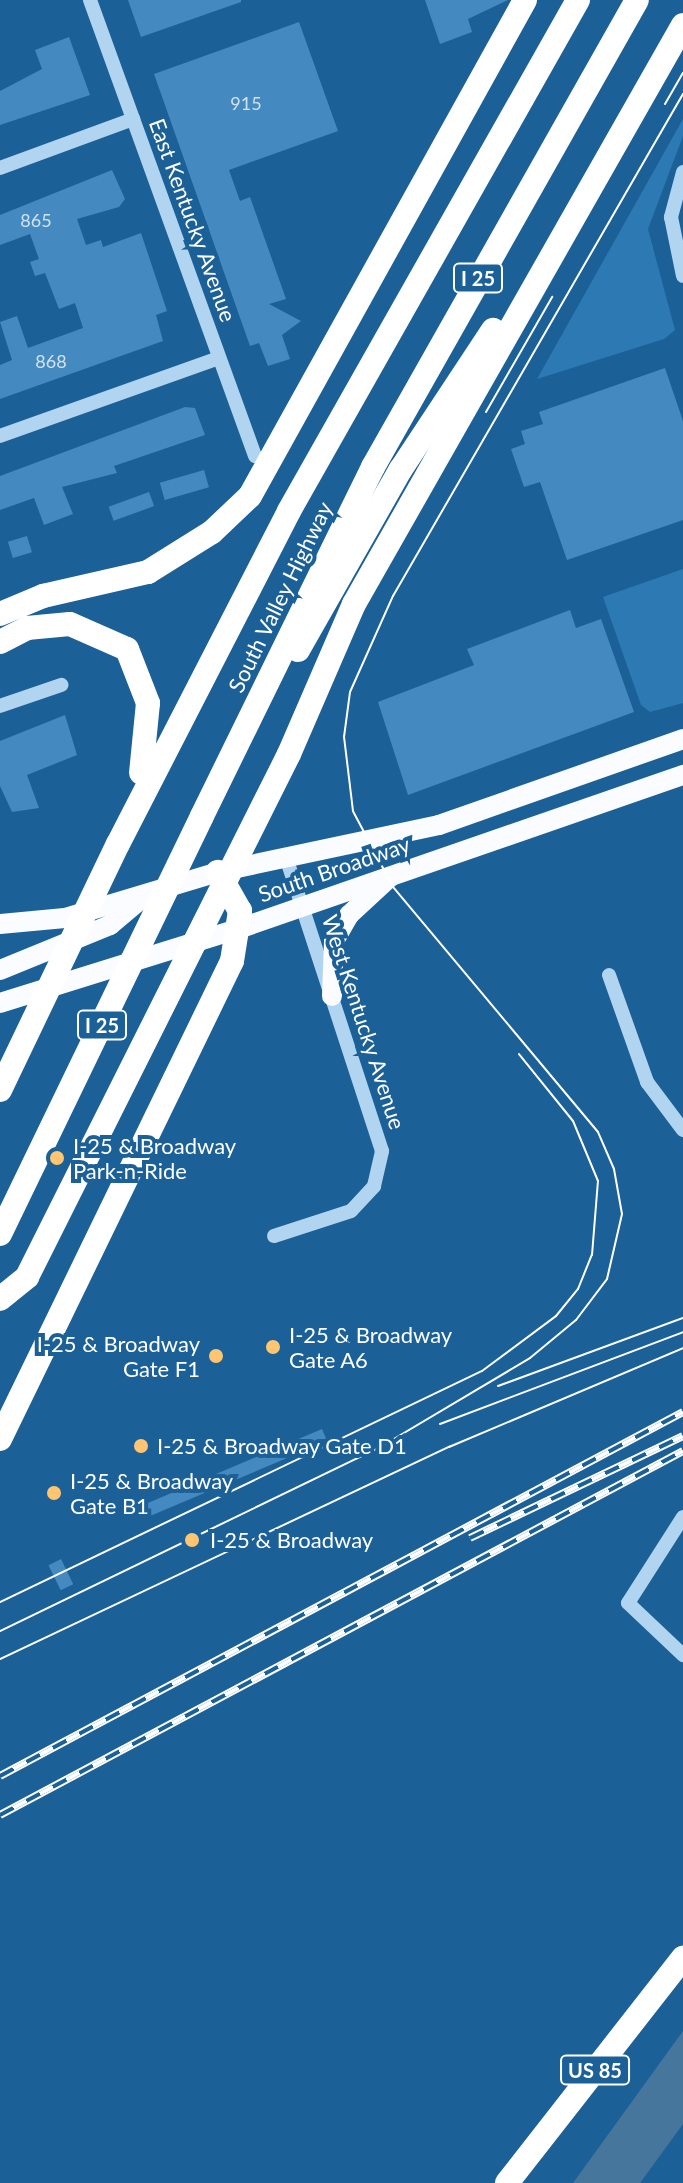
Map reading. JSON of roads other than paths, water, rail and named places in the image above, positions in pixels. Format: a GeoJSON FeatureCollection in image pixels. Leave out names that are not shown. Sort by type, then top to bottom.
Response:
{"type":"FeatureCollection","features":[{"type":"Feature","properties":{"kind":"highway"},"geometry":{"type":"LineString","coordinates":[[0,614],[43,596],[148,572],[212,532],[250,496],[525,0]]}},
{"type":"Feature","properties":{"kind":"highway","name":"South Valley Highway"},"geometry":{"type":"LineString","coordinates":[[0,1090],[118,844],[282,524],[578,0]]}},
{"type":"Feature","properties":{"kind":"highway","name":"South Valley Highway"},"geometry":{"type":"LineString","coordinates":[[0,1234],[373,467],[637,0]]}},
{"type":"Feature","properties":{"kind":"highway"},"geometry":{"type":"LineString","coordinates":[[0,1299],[27,1277],[289,754],[354,604],[683,25]]}},
{"type":"Feature","properties":{"kind":"highway"},"geometry":{"type":"LineString","coordinates":[[227,769],[401,469],[617,142]]}},
{"type":"Feature","properties":{"kind":"highway"},"geometry":{"type":"LineString","coordinates":[[0,642],[27,628],[49,623],[91,629],[127,649],[145,682],[147,746],[118,844]]}},
{"type":"Feature","properties":{"kind":"highway"},"geometry":{"type":"LineString","coordinates":[[0,1439],[232,961],[241,928],[234,895],[218,872]]}},
{"type":"Feature","properties":{"kind":"highway","name":"US 85"},"geometry":{"type":"LineString","coordinates":[[507,2183],[683,1958]]}},
{"type":"Feature","properties":{"kind":"main road","name":"South Broadway"},"geometry":{"type":"LineString","coordinates":[[0,924],[65,918],[285,855],[465,817],[683,739]]}},
{"type":"Feature","properties":{"kind":"main road","name":"South Broadway"},"geometry":{"type":"LineString","coordinates":[[0,1003],[241,928],[302,903],[683,775]]}},
{"type":"Feature","properties":{"kind":"main road"},"geometry":{"type":"LineString","coordinates":[[332,996],[331,949],[340,928],[396,872]]}},
{"type":"Feature","properties":{"kind":"main road"},"geometry":{"type":"LineString","coordinates":[[0,970],[110,925],[148,893]]}},
{"type":"Feature","properties":{"kind":"street","name":"East Kentucky Avenue"},"geometry":{"type":"LineString","coordinates":[[90,0],[255,456]]}},
{"type":"Feature","properties":{"kind":"street"},"geometry":{"type":"LineString","coordinates":[[0,168],[133,119]]}},
{"type":"Feature","properties":{"kind":"street"},"geometry":{"type":"LineString","coordinates":[[683,172],[671,217],[683,276]]}},
{"type":"Feature","properties":{"kind":"street"},"geometry":{"type":"LineString","coordinates":[[0,436],[219,358]]}},
{"type":"Feature","properties":{"kind":"street"},"geometry":{"type":"LineString","coordinates":[[0,706],[61,685]]}},
{"type":"Feature","properties":{"kind":"street","name":"West Kentucky Avenue"},"geometry":{"type":"LineString","coordinates":[[274,1236],[351,1211],[374,1186],[380,1169],[380,1135],[285,855]]}},
{"type":"Feature","properties":{"kind":"street"},"geometry":{"type":"LineString","coordinates":[[609,975],[647,1082],[683,1130]]}},
{"type":"Feature","properties":{"kind":"street"},"geometry":{"type":"LineString","coordinates":[[683,1517],[628,1603],[683,1655]]}},
{"type":"Feature","properties":{"kind":"tram line"},"geometry":{"type":"LineString","coordinates":[[665,104],[683,73]]}},
{"type":"Feature","properties":{"kind":"tram line"},"geometry":{"type":"LineString","coordinates":[[0,1631],[382,1446],[530,1358],[576,1320],[607,1279],[622,1214],[614,1169],[598,1132],[393,887],[353,811],[344,737],[350,692],[393,596],[683,94]]}},
{"type":"Feature","properties":{"kind":"tram line"},"geometry":{"type":"LineString","coordinates":[[486,412],[552,297]]}},
{"type":"Feature","properties":{"kind":"tram line"},"geometry":{"type":"LineString","coordinates":[[0,1602],[482,1371],[556,1316],[578,1289],[592,1255],[598,1181],[573,1121],[519,1054]]}},
{"type":"Feature","properties":{"kind":"tram line"},"geometry":{"type":"LineString","coordinates":[[498,1386],[683,1318]]}},
{"type":"Feature","properties":{"kind":"tram line"},"geometry":{"type":"LineString","coordinates":[[440,1424],[683,1332]]}},
{"type":"Feature","properties":{"kind":"tram line"},"geometry":{"type":"LineString","coordinates":[[0,1659],[449,1447],[683,1348]]}},
{"type":"Feature","properties":{"kind":"railway"},"geometry":{"type":"LineString","coordinates":[[0,1776],[683,1412]]}},
{"type":"Feature","properties":{"kind":"railway"},"geometry":{"type":"LineString","coordinates":[[470,1538],[683,1436]]}},
{"type":"Feature","properties":{"kind":"railway"},"geometry":{"type":"LineString","coordinates":[[0,1815],[683,1451]]}},
{"type":"Feature","properties":{"kind":"place","name":"I-25 & Broadway Park-n-Ride"},"geometry":{"type":"Point","coordinates":[57,1158]}},
{"type":"Feature","properties":{"kind":"place","name":"I-25 & Broadway Gate A6"},"geometry":{"type":"Point","coordinates":[273,1347]}},
{"type":"Feature","properties":{"kind":"place","name":"I-25 & Broadway Gate F1"},"geometry":{"type":"Point","coordinates":[216,1356]}},
{"type":"Feature","properties":{"kind":"place","name":"I-25 & Broadway Gate D1"},"geometry":{"type":"Point","coordinates":[141,1446]}},
{"type":"Feature","properties":{"kind":"place","name":"I-25 & Broadway Gate B1"},"geometry":{"type":"Point","coordinates":[54,1493]}},
{"type":"Feature","properties":{"kind":"place","name":"I-25 & Broadway"},"geometry":{"type":"Point","coordinates":[192,1540]}}]}
